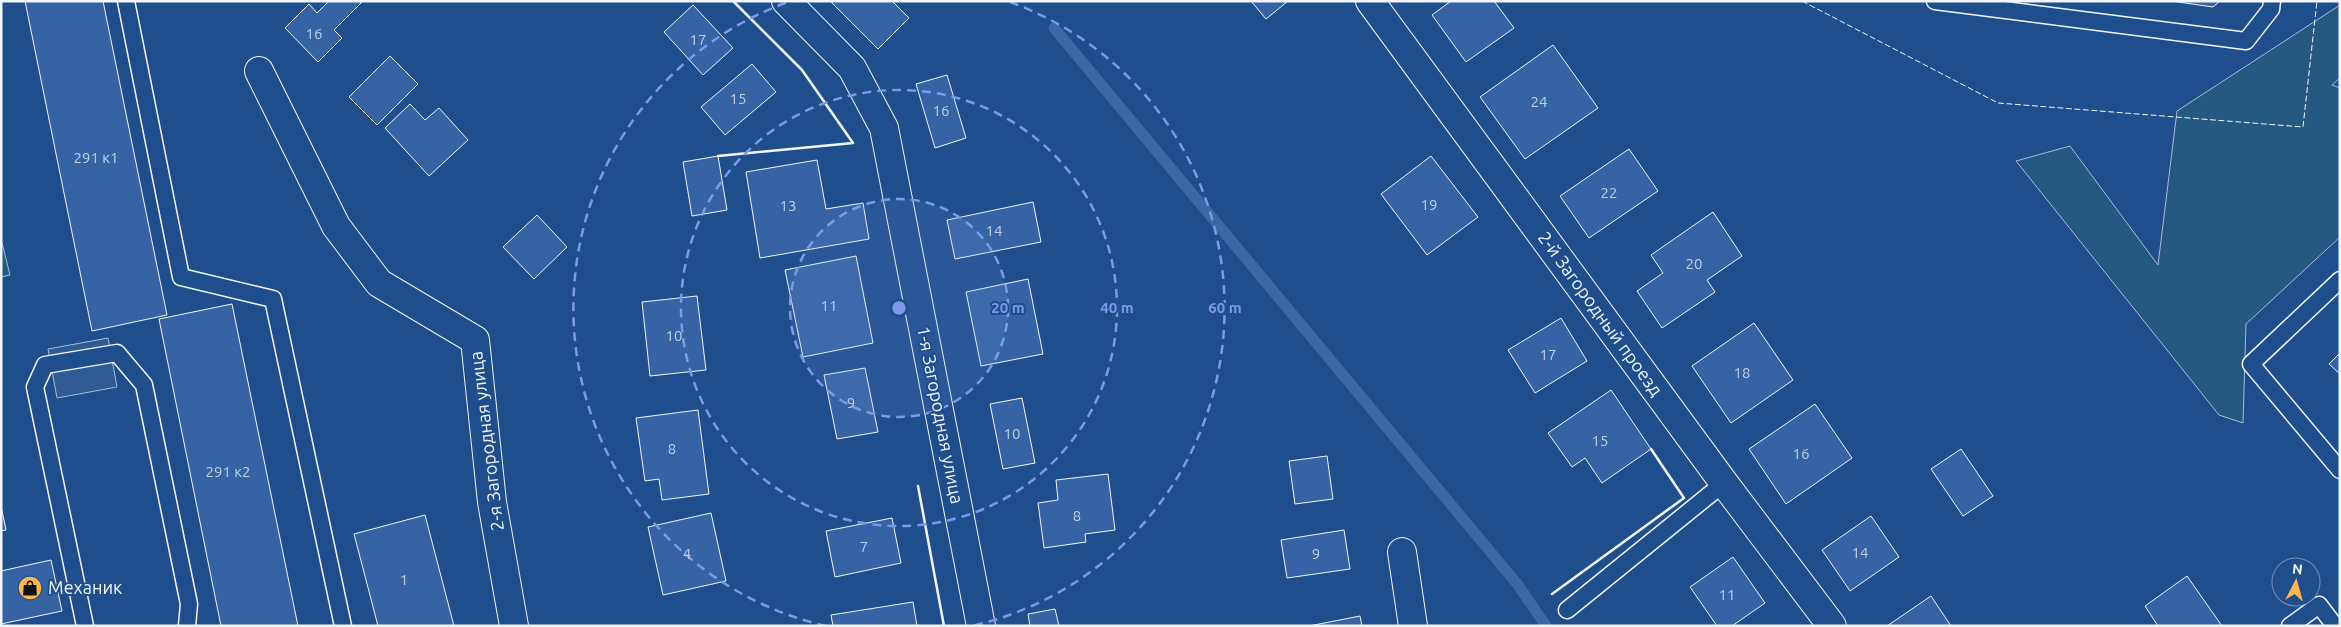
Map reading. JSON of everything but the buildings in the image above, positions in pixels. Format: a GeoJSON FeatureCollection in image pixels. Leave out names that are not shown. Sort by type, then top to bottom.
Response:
{"type":"FeatureCollection","features":[{"type":"Feature","properties":{"kind":"street","name":"1-я Загородная улица"},"geometry":{"type":"LineString","coordinates":[[786,1],[852,68],[884,128],[981,626]]}},
{"type":"Feature","properties":{"kind":"street","name":"2-й Загородный проезд"},"geometry":{"type":"LineString","coordinates":[[1370,1],[1724,483],[1832,626]]}},
{"type":"Feature","properties":{"kind":"street","name":"2-я Загородная улица"},"geometry":{"type":"LineString","coordinates":[[259,71],[336,226],[379,283],[475,340],[492,502],[514,626]]}},
{"type":"Feature","properties":{"kind":"street"},"geometry":{"type":"LineString","coordinates":[[1402,552],[1413,626]]}},
{"type":"Feature","properties":{"kind":"lane"},"geometry":{"type":"LineString","coordinates":[[126,1],[181,277],[273,298],[343,626]]}},
{"type":"Feature","properties":{"kind":"lane"},"geometry":{"type":"LineString","coordinates":[[1934,1],[2246,41],[2271,9],[2272,1]]}},
{"type":"Feature","properties":{"kind":"lane"},"geometry":{"type":"LineString","coordinates":[[2340,280],[2251,364],[2340,470]]}},
{"type":"Feature","properties":{"kind":"lane"},"geometry":{"type":"LineString","coordinates":[[85,626],[34,387],[45,365],[117,353],[144,386],[189,604],[187,626]]}},
{"type":"Feature","properties":{"kind":"lane"},"geometry":{"type":"LineString","coordinates":[[1568,610],[1724,483]]}},
{"type":"Feature","properties":{"kind":"lane"},"geometry":{"type":"LineString","coordinates":[[2290,626],[2319,605],[2334,626]]}},
{"type":"Feature","properties":{"kind":"shaded area"},"geometry":{"type":"Polygon","coordinates":[[[2340,5],[2340,78],[2332,85],[2340,88],[2340,237],[2246,324],[2243,423],[2219,415],[2016,161],[2070,146],[2158,265],[2177,111],[2340,5]]]}},
{"type":"Feature","properties":{"kind":"shaded area"},"geometry":{"type":"Polygon","coordinates":[[[1,239],[10,275],[1,277],[1,239]]]}},
{"type":"Feature","properties":{"kind":"shaded area"},"geometry":{"type":"Polygon","coordinates":[[[108,338],[117,387],[57,398],[48,349],[108,338]]]}},
{"type":"Feature","properties":{"kind":"waterway"},"geometry":{"type":"LineString","coordinates":[[1054,28],[1518,585],[1546,626]]}},
{"type":"Feature","properties":{"kind":"fence"},"geometry":{"type":"LineString","coordinates":[[1802,1],[1998,103],[2303,127],[2317,1]]}},
{"type":"Feature","properties":{"kind":"wall"},"geometry":{"type":"LineString","coordinates":[[718,156],[853,143],[802,70],[733,1]]}},
{"type":"Feature","properties":{"kind":"wall"},"geometry":{"type":"LineString","coordinates":[[1552,594],[1684,498],[1651,449]]}},
{"type":"Feature","properties":{"kind":"wall"},"geometry":{"type":"LineString","coordinates":[[918,486],[944,626]]}},
{"type":"Feature","properties":{"kind":"place","name":"Механик"},"geometry":{"type":"Point","coordinates":[30,588]}}]}
